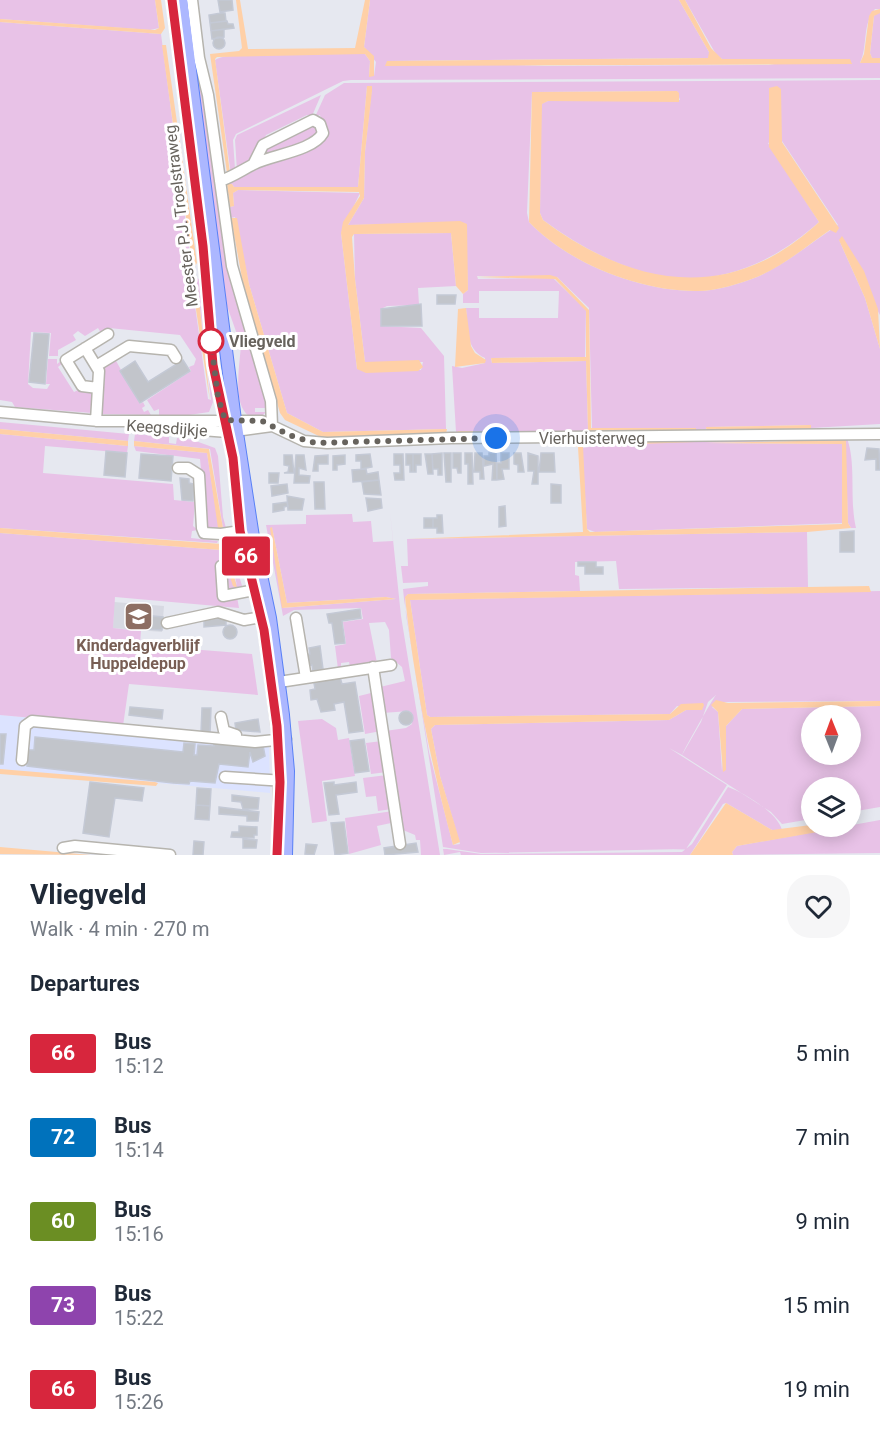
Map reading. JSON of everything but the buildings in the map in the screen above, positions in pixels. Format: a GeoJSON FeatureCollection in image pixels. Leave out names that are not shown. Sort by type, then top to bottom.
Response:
{"type":"FeatureCollection","features":[{"type":"Feature","properties":{"kind":"main road","name":"Meester P.J. Troelstraweg"},"geometry":{"type":"LineString","coordinates":[[181,0],[231,426],[246,530],[279,682],[279,739],[285,781],[286,855]]}},
{"type":"Feature","properties":{"kind":"street","name":"Meester P.J. Troelstraweg"},"geometry":{"type":"LineString","coordinates":[[167,0],[202,285]]}},
{"type":"Feature","properties":{"kind":"street","name":"Meester P.J. Troelstraweg"},"geometry":{"type":"LineString","coordinates":[[172,0],[203,246],[213,365],[231,426]]}},
{"type":"Feature","properties":{"kind":"street"},"geometry":{"type":"LineString","coordinates":[[192,0],[234,277],[271,401],[272,426],[231,426]]}},
{"type":"Feature","properties":{"kind":"street"},"geometry":{"type":"LineString","coordinates":[[220,182],[237,175],[254,163],[320,139],[322,133],[320,124],[313,120],[263,145],[254,163]]}},
{"type":"Feature","properties":{"kind":"street"},"geometry":{"type":"LineString","coordinates":[[98,388],[82,386],[66,360],[108,334]]}},
{"type":"Feature","properties":{"kind":"street"},"geometry":{"type":"LineString","coordinates":[[96,366],[129,346],[171,350],[176,358]]}},
{"type":"Feature","properties":{"kind":"street"},"geometry":{"type":"LineString","coordinates":[[85,348],[99,371],[97,421]]}},
{"type":"Feature","properties":{"kind":"street","name":"Keegsdijkje"},"geometry":{"type":"LineString","coordinates":[[0,412],[97,421],[231,426]]}},
{"type":"Feature","properties":{"kind":"street","name":"Vierhuisterweg"},"geometry":{"type":"LineString","coordinates":[[272,426],[304,441],[327,443],[451,438],[880,434]]}},
{"type":"Feature","properties":{"kind":"street"},"geometry":{"type":"LineString","coordinates":[[178,468],[195,470],[199,475],[204,533],[246,530]]}},
{"type":"Feature","properties":{"kind":"street"},"geometry":{"type":"LineString","coordinates":[[221,566],[224,596],[259,589]]}},
{"type":"Feature","properties":{"kind":"street","name":"Meester P.J. Troelstraweg"},"geometry":{"type":"LineString","coordinates":[[259,589],[279,739]]}},
{"type":"Feature","properties":{"kind":"street"},"geometry":{"type":"LineString","coordinates":[[167,623],[218,612],[244,620],[262,617]]}},
{"type":"Feature","properties":{"kind":"street"},"geometry":{"type":"LineString","coordinates":[[296,618],[306,678]]}},
{"type":"Feature","properties":{"kind":"street"},"geometry":{"type":"LineString","coordinates":[[279,682],[391,665]]}},
{"type":"Feature","properties":{"kind":"street"},"geometry":{"type":"LineString","coordinates":[[374,668],[399,844]]}},
{"type":"Feature","properties":{"kind":"street"},"geometry":{"type":"LineString","coordinates":[[221,717],[222,727],[227,733],[279,739]]}},
{"type":"Feature","properties":{"kind":"street"},"geometry":{"type":"LineString","coordinates":[[22,760],[25,726],[32,721],[255,742],[279,739]]}},
{"type":"Feature","properties":{"kind":"street"},"geometry":{"type":"LineString","coordinates":[[225,777],[285,781]]}},
{"type":"Feature","properties":{"kind":"street","name":"Meester P.J. Troelstraweg"},"geometry":{"type":"LineString","coordinates":[[277,855],[285,781]]}},
{"type":"Feature","properties":{"kind":"street"},"geometry":{"type":"LineString","coordinates":[[63,848],[75,846],[98,852],[170,855]]}},
{"type":"Feature","properties":{"kind":"shaded area"},"geometry":{"type":"Polygon","coordinates":[[[0,0],[155,0],[159,28],[150,30],[0,19],[0,0]]]}},
{"type":"Feature","properties":{"kind":"shaded area"},"geometry":{"type":"Polygon","coordinates":[[[155,0],[161,0],[165,28],[161,34],[0,22],[0,19],[155,30],[159,28],[155,0]]]}},
{"type":"Feature","properties":{"kind":"shaded area"},"geometry":{"type":"Polygon","coordinates":[[[186,0],[249,337],[238,337],[227,306],[186,0]]]}},
{"type":"Feature","properties":{"kind":"shaded area"},"geometry":{"type":"Polygon","coordinates":[[[236,0],[240,0],[248,49],[355,48],[365,0],[370,0],[364,47],[374,56],[374,76],[369,77],[370,61],[365,54],[217,57],[215,59],[230,173],[227,173],[210,54],[239,51],[242,48],[236,0]]]}},
{"type":"Feature","properties":{"kind":"shaded area"},"geometry":{"type":"Polygon","coordinates":[[[370,0],[679,0],[709,52],[709,58],[387,61],[545,66],[769,65],[780,63],[722,59],[717,56],[685,0],[880,0],[880,9],[875,9],[868,21],[860,63],[880,63],[880,78],[343,81],[236,134],[233,140],[235,169],[231,175],[215,60],[241,54],[262,53],[365,54],[370,61],[369,76],[374,76],[376,62],[364,47],[370,0]]]}},
{"type":"Feature","properties":{"kind":"shaded area"},"geometry":{"type":"Polygon","coordinates":[[[679,0],[685,0],[711,48],[722,59],[850,59],[852,64],[385,66],[387,61],[708,58],[709,52],[679,0]]]}},
{"type":"Feature","properties":{"kind":"shaded area"},"geometry":{"type":"Polygon","coordinates":[[[880,9],[880,13],[874,16],[870,53],[872,58],[880,58],[880,63],[860,63],[864,54],[869,16],[872,11],[880,9]]]}},
{"type":"Feature","properties":{"kind":"shaded area"},"geometry":{"type":"Polygon","coordinates":[[[880,13],[880,58],[872,58],[870,53],[874,16],[880,13]]]}},
{"type":"Feature","properties":{"kind":"shaded area"},"geometry":{"type":"Polygon","coordinates":[[[0,22],[161,34],[191,262],[191,277],[208,399],[211,400],[198,290],[194,277],[199,279],[201,286],[213,402],[209,412],[189,415],[189,418],[159,418],[159,409],[154,411],[147,400],[191,371],[189,367],[194,365],[196,359],[180,335],[109,328],[101,333],[98,328],[85,336],[78,331],[73,335],[76,340],[58,350],[58,356],[49,356],[51,333],[31,332],[28,384],[33,388],[47,389],[50,384],[46,384],[48,359],[57,359],[57,364],[62,360],[63,363],[58,367],[74,392],[80,389],[93,394],[92,413],[15,407],[12,402],[0,400],[0,22]]]}},
{"type":"Feature","properties":{"kind":"shaded area"},"geometry":{"type":"Polygon","coordinates":[[[162,45],[166,45],[197,263],[193,268],[162,45]]]}},
{"type":"Feature","properties":{"kind":"shaded area"},"geometry":{"type":"Polygon","coordinates":[[[880,80],[880,315],[839,240],[865,298],[880,349],[880,424],[811,428],[811,425],[707,427],[696,430],[696,428],[592,429],[589,308],[557,277],[477,276],[478,279],[553,278],[586,310],[585,357],[491,358],[492,363],[586,361],[588,429],[584,431],[456,432],[452,366],[462,368],[485,363],[485,358],[474,349],[471,343],[466,308],[479,308],[479,318],[558,318],[559,291],[479,291],[479,303],[463,303],[463,294],[468,290],[465,223],[348,225],[364,198],[365,152],[372,86],[367,86],[358,187],[234,187],[232,184],[227,184],[326,136],[320,115],[315,117],[325,95],[344,83],[880,80]],[[677,91],[532,92],[527,213],[529,222],[564,250],[606,272],[651,286],[695,291],[734,285],[768,272],[838,225],[780,138],[768,143],[819,222],[784,249],[750,266],[715,276],[681,278],[647,273],[613,261],[578,243],[543,220],[540,213],[541,104],[548,101],[680,100],[677,91]]]}},
{"type":"Feature","properties":{"kind":"shaded area"},"geometry":{"type":"Polygon","coordinates":[[[367,86],[372,86],[372,91],[365,152],[364,198],[348,225],[460,221],[467,224],[468,290],[463,294],[456,286],[451,233],[354,234],[352,237],[365,362],[419,360],[423,367],[418,371],[366,373],[357,369],[341,233],[343,222],[360,196],[359,192],[238,190],[233,193],[234,206],[230,207],[227,184],[232,184],[234,187],[358,187],[367,86]]]}},
{"type":"Feature","properties":{"kind":"shaded area"},"geometry":{"type":"Polygon","coordinates":[[[777,86],[781,89],[782,142],[839,228],[836,233],[830,230],[767,272],[734,285],[710,290],[673,290],[651,286],[628,280],[584,262],[545,237],[529,222],[532,92],[677,91],[679,102],[548,101],[542,104],[540,213],[543,220],[577,243],[612,260],[646,272],[681,277],[716,276],[751,266],[785,248],[819,222],[769,147],[769,88],[777,86]]]}},
{"type":"Feature","properties":{"kind":"shaded area"},"geometry":{"type":"Polygon","coordinates":[[[321,95],[312,116],[307,115],[266,135],[253,161],[237,171],[235,140],[237,135],[321,95]]]}},
{"type":"Feature","properties":{"kind":"shaded area"},"geometry":{"type":"Polygon","coordinates":[[[314,123],[319,126],[317,137],[261,159],[265,147],[314,123]]]}},
{"type":"Feature","properties":{"kind":"shaded area"},"geometry":{"type":"Polygon","coordinates":[[[238,190],[360,193],[341,233],[357,369],[421,370],[423,362],[365,362],[355,279],[354,234],[451,233],[456,286],[418,288],[419,305],[387,306],[381,309],[382,326],[421,328],[444,356],[446,429],[323,432],[287,413],[249,284],[235,217],[231,218],[230,207],[234,206],[233,193],[238,190]]]}},
{"type":"Feature","properties":{"kind":"shaded area"},"geometry":{"type":"Polygon","coordinates":[[[231,218],[237,218],[249,284],[287,413],[323,432],[447,429],[446,434],[323,438],[285,420],[280,413],[244,289],[231,218]]]}},
{"type":"Feature","properties":{"kind":"shaded area"},"geometry":{"type":"Polygon","coordinates":[[[842,236],[864,271],[878,309],[880,349],[865,298],[839,240],[842,236]]]}},
{"type":"Feature","properties":{"kind":"shaded area"},"geometry":{"type":"Polygon","coordinates":[[[550,275],[557,277],[589,310],[591,428],[696,428],[696,433],[456,434],[458,431],[584,431],[588,429],[586,361],[492,363],[491,358],[586,357],[586,311],[555,279],[475,277],[550,275]]]}},
{"type":"Feature","properties":{"kind":"shaded area"},"geometry":{"type":"Polygon","coordinates":[[[191,277],[194,277],[198,290],[210,401],[191,277]]]}},
{"type":"Feature","properties":{"kind":"shaded area"},"geometry":{"type":"Polygon","coordinates":[[[466,308],[471,346],[475,353],[486,360],[485,363],[455,367],[458,309],[466,308]]]}},
{"type":"Feature","properties":{"kind":"shaded area"},"geometry":{"type":"Polygon","coordinates":[[[241,339],[249,339],[268,408],[255,408],[255,412],[266,412],[262,416],[249,416],[243,410],[240,401],[238,379],[241,339]]]}},
{"type":"Feature","properties":{"kind":"shaded area"},"geometry":{"type":"Polygon","coordinates":[[[115,359],[140,404],[143,402],[144,412],[148,410],[151,415],[100,414],[103,367],[115,359]]]}},
{"type":"Feature","properties":{"kind":"shaded area"},"geometry":{"type":"Polygon","coordinates":[[[0,422],[129,434],[128,441],[0,429],[0,422]]]}},
{"type":"Feature","properties":{"kind":"shaded area"},"geometry":{"type":"Polygon","coordinates":[[[811,425],[811,430],[707,433],[706,427],[811,425]]]}},
{"type":"Feature","properties":{"kind":"shaded area"},"geometry":{"type":"Polygon","coordinates":[[[0,429],[128,441],[128,446],[0,434],[0,429]]]}},
{"type":"Feature","properties":{"kind":"shaded area"},"geometry":{"type":"Polygon","coordinates":[[[0,434],[128,446],[127,453],[45,446],[43,473],[173,484],[174,500],[195,502],[193,526],[198,530],[192,531],[191,538],[218,541],[217,543],[0,528],[0,434]]]}},
{"type":"Feature","properties":{"kind":"shaded area"},"geometry":{"type":"Polygon","coordinates":[[[135,434],[169,437],[169,443],[176,444],[177,438],[193,440],[215,448],[218,456],[226,528],[223,528],[210,449],[134,441],[135,434]]]}},
{"type":"Feature","properties":{"kind":"shaded area"},"geometry":{"type":"Polygon","coordinates":[[[846,436],[851,457],[856,528],[851,528],[848,523],[845,439],[705,443],[843,444],[844,523],[595,532],[587,529],[582,448],[619,443],[572,442],[572,440],[846,436]]]}},
{"type":"Feature","properties":{"kind":"shaded area"},"geometry":{"type":"Polygon","coordinates":[[[846,440],[848,523],[851,528],[807,532],[407,539],[583,532],[578,447],[571,446],[572,442],[696,442],[583,446],[587,529],[590,532],[842,524],[842,444],[705,443],[846,440]]]}},
{"type":"Feature","properties":{"kind":"shaded area"},"geometry":{"type":"Polygon","coordinates":[[[134,441],[209,449],[223,528],[218,528],[207,453],[134,446],[134,441]]]}},
{"type":"Feature","properties":{"kind":"shaded area"},"geometry":{"type":"Polygon","coordinates":[[[134,446],[207,453],[219,529],[207,529],[200,459],[136,451],[134,446]]]}},
{"type":"Feature","properties":{"kind":"shaded area"},"geometry":{"type":"Polygon","coordinates":[[[390,511],[401,616],[440,855],[421,855],[420,840],[416,840],[415,835],[403,830],[385,731],[406,728],[412,724],[410,711],[382,713],[380,687],[405,681],[402,667],[391,658],[389,630],[385,622],[369,623],[377,663],[350,667],[349,662],[341,663],[341,668],[338,669],[335,646],[346,644],[343,622],[363,619],[361,608],[294,610],[283,616],[266,525],[306,524],[306,515],[352,514],[353,522],[371,521],[373,542],[393,541],[390,511]],[[272,527],[283,608],[396,599],[386,597],[287,603],[272,527]]]}},
{"type":"Feature","properties":{"kind":"shaded area"},"geometry":{"type":"Polygon","coordinates":[[[272,527],[287,603],[386,597],[396,599],[282,608],[270,528],[272,527]]]}},
{"type":"Feature","properties":{"kind":"shaded area"},"geometry":{"type":"Polygon","coordinates":[[[0,528],[222,544],[222,540],[225,539],[237,588],[233,586],[221,550],[0,533],[0,528]]]}},
{"type":"Feature","properties":{"kind":"shaded area"},"geometry":{"type":"Polygon","coordinates":[[[807,532],[808,587],[619,589],[616,561],[575,562],[575,575],[579,576],[580,591],[408,594],[405,598],[406,610],[403,589],[428,586],[428,582],[403,583],[401,566],[408,566],[407,539],[807,532]]]}},
{"type":"Feature","properties":{"kind":"shaded area"},"geometry":{"type":"Polygon","coordinates":[[[0,533],[221,550],[237,585],[225,539],[228,539],[243,589],[236,591],[239,608],[115,597],[113,628],[141,631],[140,645],[252,654],[258,695],[129,684],[123,726],[0,715],[0,533]]]}},
{"type":"Feature","properties":{"kind":"shaded area"},"geometry":{"type":"Polygon","coordinates":[[[869,586],[871,592],[410,600],[427,715],[430,717],[670,714],[681,704],[703,703],[704,705],[702,710],[686,710],[669,720],[435,725],[431,729],[440,776],[460,842],[453,845],[437,784],[418,691],[405,597],[408,594],[869,586]]]}},
{"type":"Feature","properties":{"kind":"shaded area"},"geometry":{"type":"Polygon","coordinates":[[[880,591],[880,701],[719,702],[712,707],[718,712],[722,771],[726,726],[742,709],[801,708],[801,765],[861,765],[861,706],[880,706],[880,807],[861,810],[861,777],[801,777],[801,821],[782,824],[771,812],[669,748],[727,785],[686,849],[481,853],[443,847],[414,664],[429,752],[453,845],[460,844],[440,776],[431,729],[435,725],[669,720],[686,710],[702,710],[677,706],[670,714],[430,717],[427,715],[410,600],[880,591]],[[716,695],[708,702],[703,717],[716,695]]]}},
{"type":"Feature","properties":{"kind":"shaded area","name":"Kinderdagverblijf Huppeldepup"},"geometry":{"type":"Polygon","coordinates":[[[114,602],[164,606],[162,632],[113,628],[114,602]]]}},
{"type":"Feature","properties":{"kind":"shaded area"},"geometry":{"type":"Polygon","coordinates":[[[375,692],[381,731],[365,734],[359,696],[375,692]]]}},
{"type":"Feature","properties":{"kind":"shaded area"},"geometry":{"type":"Polygon","coordinates":[[[716,700],[728,703],[880,701],[880,706],[801,705],[801,708],[742,709],[726,726],[726,770],[723,772],[718,712],[711,705],[716,700]]]}},
{"type":"Feature","properties":{"kind":"shaded area"},"geometry":{"type":"Polygon","coordinates":[[[0,715],[269,740],[270,793],[0,769],[0,715]]]}},
{"type":"Feature","properties":{"kind":"shaded area"},"geometry":{"type":"Polygon","coordinates":[[[322,719],[336,728],[338,740],[349,738],[355,776],[322,781],[327,821],[312,823],[298,721],[322,719]]]}},
{"type":"Feature","properties":{"kind":"shaded area"},"geometry":{"type":"Polygon","coordinates":[[[382,741],[387,772],[371,774],[366,743],[382,741]]]}},
{"type":"Feature","properties":{"kind":"shaded area"},"geometry":{"type":"Polygon","coordinates":[[[0,769],[158,783],[156,786],[0,774],[0,769]]]}},
{"type":"Feature","properties":{"kind":"shaded area"},"geometry":{"type":"Polygon","coordinates":[[[387,775],[392,809],[378,811],[376,796],[366,797],[363,778],[387,775]]]}},
{"type":"Feature","properties":{"kind":"shaded area"},"geometry":{"type":"Polygon","coordinates":[[[728,787],[751,798],[767,810],[782,830],[772,830],[726,803],[723,804],[690,855],[461,855],[460,852],[444,855],[443,849],[481,854],[682,852],[692,844],[728,787]]]}},
{"type":"Feature","properties":{"kind":"shaded area"},"geometry":{"type":"Polygon","coordinates":[[[726,803],[772,830],[801,826],[801,835],[737,846],[732,852],[733,855],[690,855],[726,803]]]}},
{"type":"Feature","properties":{"kind":"shaded area"},"geometry":{"type":"Polygon","coordinates":[[[393,811],[391,823],[377,826],[381,845],[349,854],[345,818],[393,811]]]}},
{"type":"Feature","properties":{"kind":"shaded area"},"geometry":{"type":"Polygon","coordinates":[[[880,820],[880,853],[733,855],[732,852],[737,846],[801,834],[801,837],[861,837],[861,823],[880,820]]]}},
{"type":"Feature","properties":{"kind":"shaded area"},"geometry":{"type":"Polygon","coordinates":[[[0,847],[91,855],[0,854],[0,847]]]}},
{"type":"Feature","properties":{"kind":"bus line","name":"66"},"geometry":{"type":"LineString","coordinates":[[172,0],[200,216],[213,365],[218,397],[233,458],[240,531],[264,630],[277,726],[280,782],[277,855]]}},
{"type":"Feature","properties":{"kind":"place","name":"Vliegveld"},"geometry":{"type":"Point","coordinates":[211,341]}},
{"type":"Feature","properties":{"kind":"place","name":"Kinderdagverblijf Huppeldepup"},"geometry":{"type":"Point","coordinates":[138,617]}},
{"type":"Feature","properties":{"kind":"route"},"geometry":{"type":"LineString","coordinates":[[211,341],[218,397],[225,420],[262,421],[289,435],[315,443],[496,438]]}}]}
